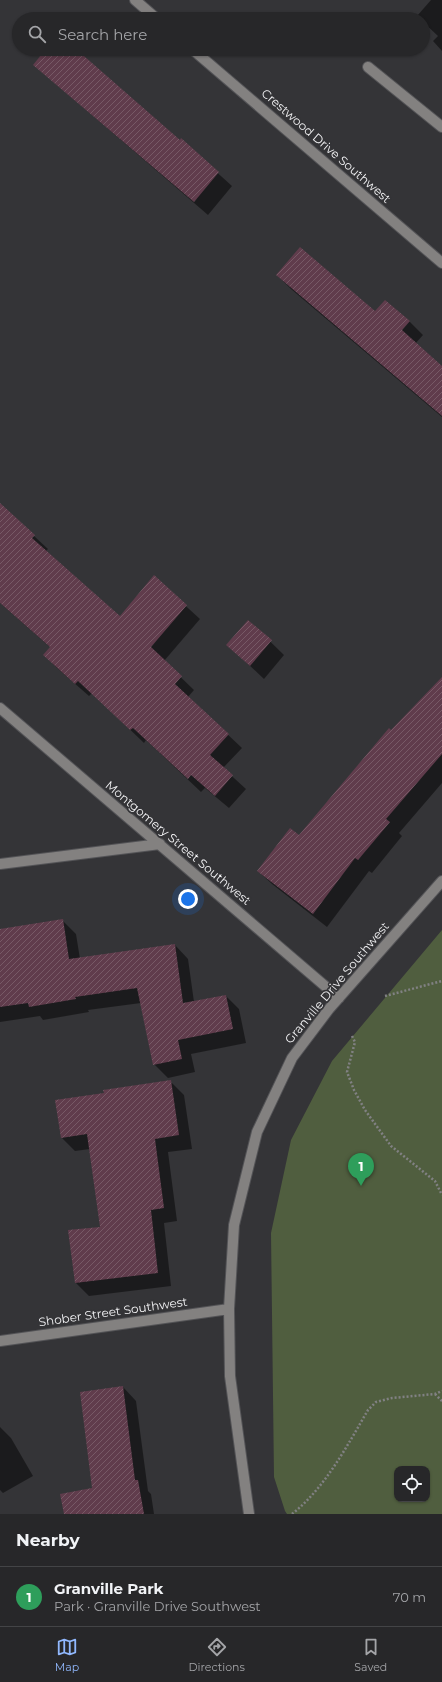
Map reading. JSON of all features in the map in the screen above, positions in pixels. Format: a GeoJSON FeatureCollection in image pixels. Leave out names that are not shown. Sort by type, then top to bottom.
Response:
{"type":"FeatureCollection","features":[{"type":"Feature","properties":{"kind":"street"},"geometry":{"type":"LineString","coordinates":[[135,0],[149,12]]}},
{"type":"Feature","properties":{"kind":"street","name":"Crestwood Drive Southwest"},"geometry":{"type":"LineString","coordinates":[[200,56],[442,263]]}},
{"type":"Feature","properties":{"kind":"street"},"geometry":{"type":"LineString","coordinates":[[368,67],[442,127]]}},
{"type":"Feature","properties":{"kind":"street","name":"Montgomery Street Southwest"},"geometry":{"type":"LineString","coordinates":[[0,708],[339,998]]}},
{"type":"Feature","properties":{"kind":"street"},"geometry":{"type":"LineString","coordinates":[[0,864],[160,844]]}},
{"type":"Feature","properties":{"kind":"street","name":"Granville Drive Southwest"},"geometry":{"type":"LineString","coordinates":[[249,1514],[230,1376],[229,1309],[234,1225],[257,1132],[292,1058],[339,998],[442,880]]}},
{"type":"Feature","properties":{"kind":"street","name":"Shober Street Southwest"},"geometry":{"type":"LineString","coordinates":[[0,1341],[229,1309]]}},
{"type":"Feature","properties":{"kind":"path"},"geometry":{"type":"LineString","coordinates":[[385,996],[442,981]]}},
{"type":"Feature","properties":{"kind":"path"},"geometry":{"type":"LineString","coordinates":[[352,1036],[355,1042],[347,1072],[354,1090],[365,1110],[391,1146],[435,1181],[442,1195]]}},
{"type":"Feature","properties":{"kind":"path"},"geometry":{"type":"LineString","coordinates":[[292,1514],[302,1506],[318,1488],[368,1410],[376,1402],[392,1398],[435,1394],[442,1391]]}},
{"type":"Feature","properties":{"kind":"path"},"geometry":{"type":"LineString","coordinates":[[435,1394],[442,1401]]}},
{"type":"Feature","properties":{"kind":"green space"},"geometry":{"type":"Polygon","coordinates":[[[442,930],[442,1514],[287,1514],[285,1511],[274,1477],[271,1233],[291,1140],[332,1061],[442,930]]]}},
{"type":"Feature","properties":{"kind":"building"},"geometry":{"type":"Polygon","coordinates":[[[40,56],[84,56],[219,172],[194,202],[33,65],[40,56]]]}},
{"type":"Feature","properties":{"kind":"building"},"geometry":{"type":"Polygon","coordinates":[[[300,247],[375,311],[385,300],[410,321],[402,330],[442,366],[442,416],[276,275],[300,247]]]}},
{"type":"Feature","properties":{"kind":"building"},"geometry":{"type":"Polygon","coordinates":[[[0,503],[35,535],[32,538],[120,616],[154,575],[187,605],[151,647],[182,676],[175,684],[229,734],[210,755],[233,775],[215,796],[191,775],[188,779],[133,728],[130,730],[78,681],[75,684],[43,655],[50,647],[0,603],[0,503]]]}},
{"type":"Feature","properties":{"kind":"building"},"geometry":{"type":"Polygon","coordinates":[[[248,620],[272,640],[250,666],[226,645],[248,620]]]}},
{"type":"Feature","properties":{"kind":"building"},"geometry":{"type":"Polygon","coordinates":[[[442,677],[442,754],[386,819],[390,822],[358,860],[355,858],[313,914],[257,871],[290,828],[299,835],[389,728],[391,730],[442,677]]]}},
{"type":"Feature","properties":{"kind":"building"},"geometry":{"type":"Polygon","coordinates":[[[63,919],[69,959],[175,944],[183,1003],[226,995],[233,1029],[178,1040],[182,1059],[153,1065],[137,988],[75,997],[76,999],[29,1007],[28,1003],[0,1007],[0,929],[63,919]]]}},
{"type":"Feature","properties":{"kind":"building"},"geometry":{"type":"Polygon","coordinates":[[[171,1080],[179,1135],[155,1139],[164,1208],[151,1210],[158,1273],[75,1283],[68,1230],[100,1227],[87,1134],[61,1138],[55,1100],[104,1093],[103,1090],[171,1080]]]}},
{"type":"Feature","properties":{"kind":"building"},"geometry":{"type":"Polygon","coordinates":[[[123,1386],[135,1480],[138,1480],[144,1514],[64,1514],[60,1494],[92,1488],[80,1392],[123,1386]]]}},
{"type":"Feature","properties":{"kind":"place","name":"Granville Park"},"geometry":{"type":"Point","coordinates":[361,1186]}}]}
